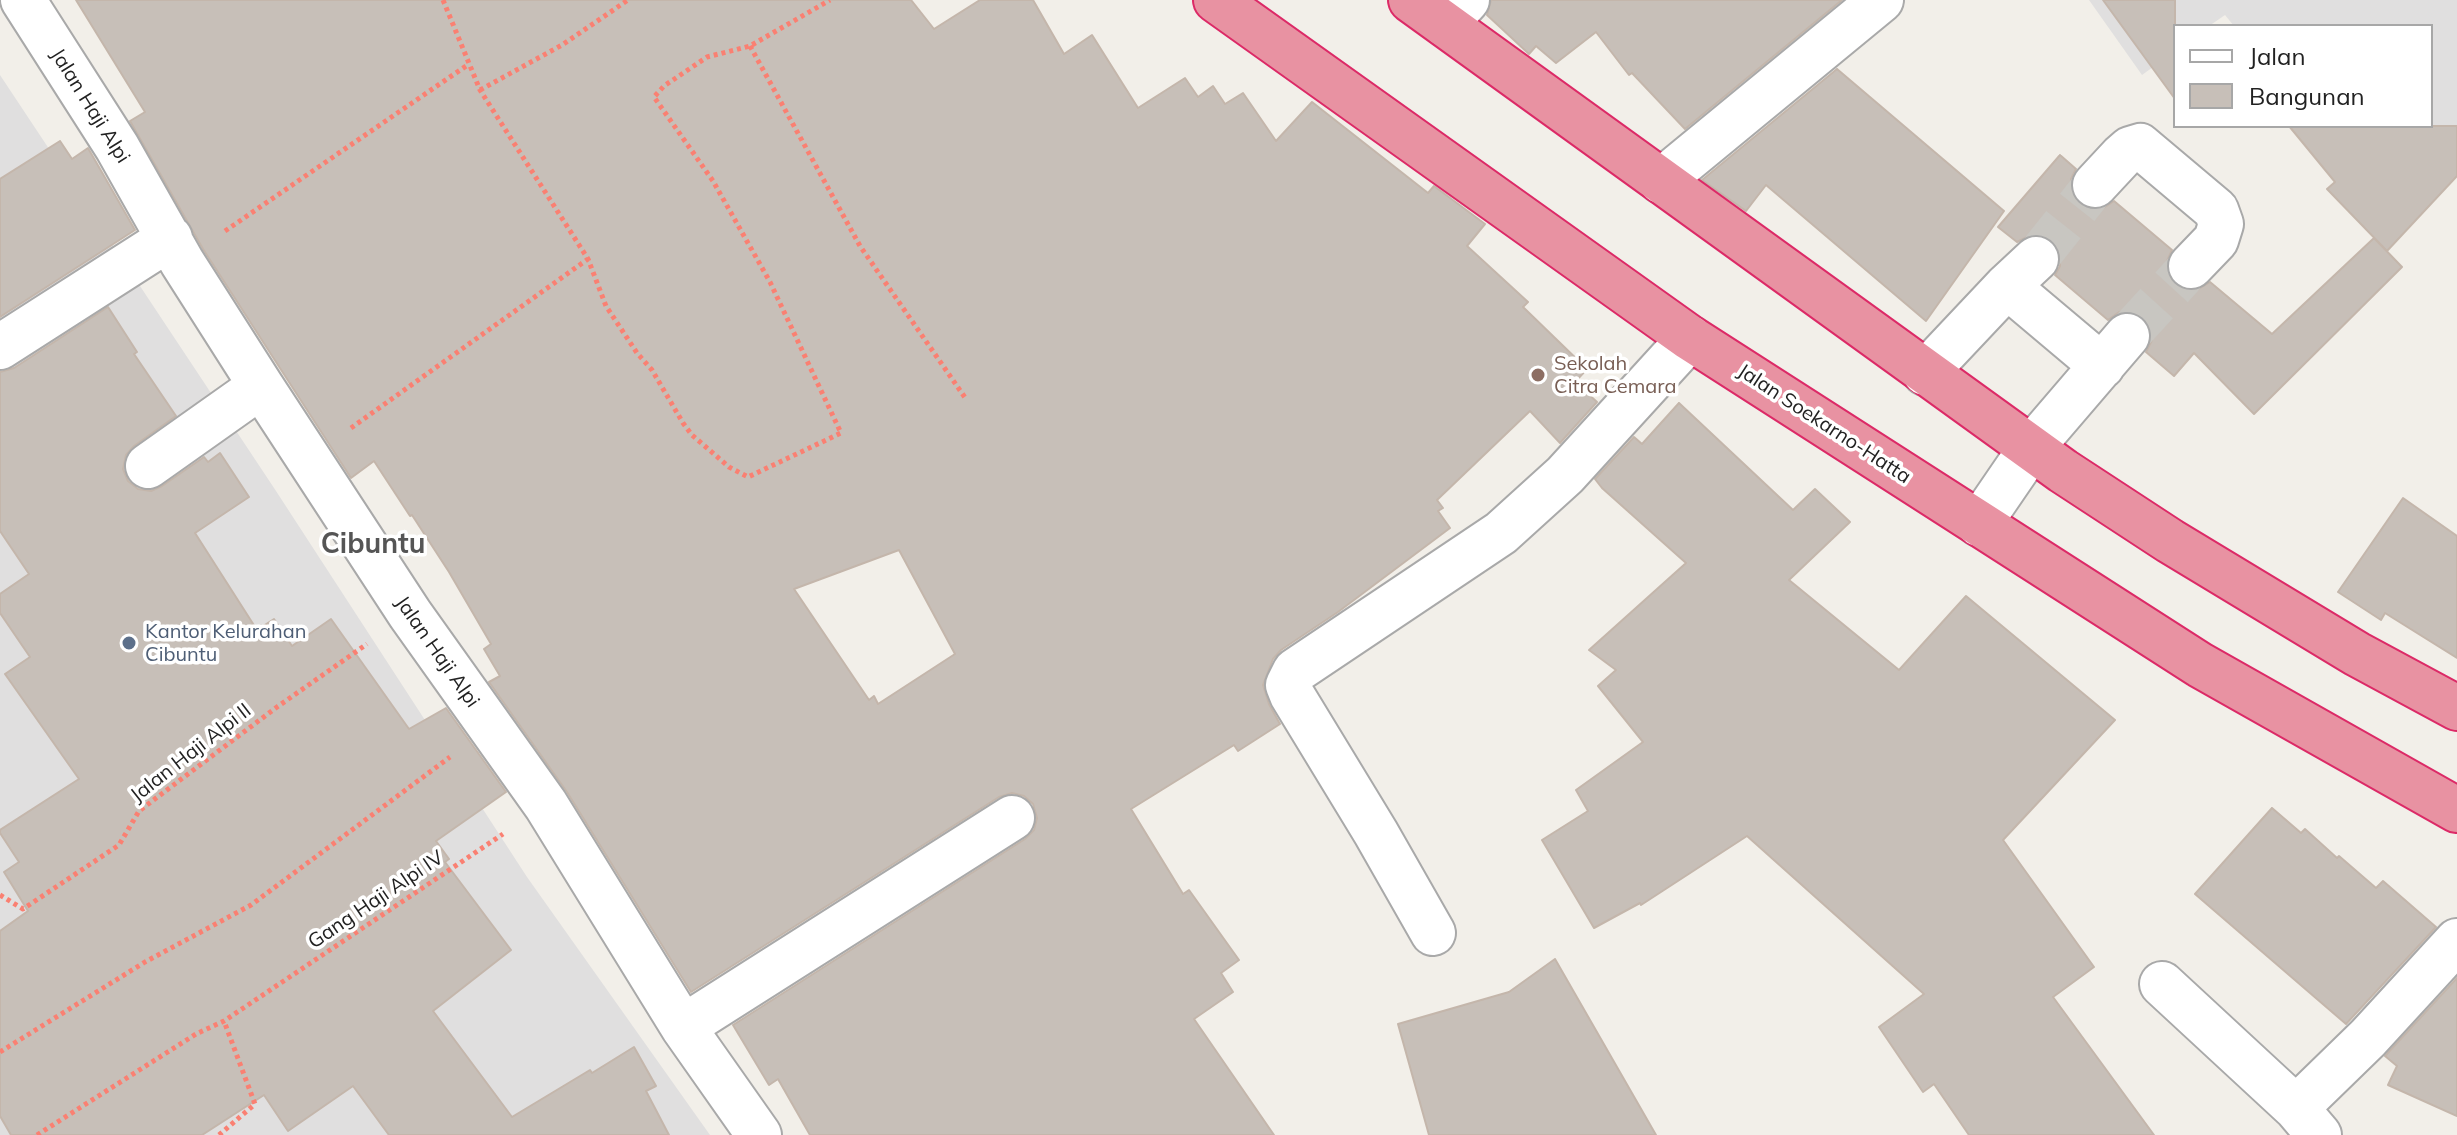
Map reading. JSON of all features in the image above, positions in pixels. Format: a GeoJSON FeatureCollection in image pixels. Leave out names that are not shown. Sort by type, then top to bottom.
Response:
{"type":"FeatureCollection","features":[{"type":"Feature","properties":{"kind":"highway","name":"Jalan Soekarno-Hatta"},"geometry":{"type":"LineString","coordinates":[[1216,0],[1690,338],[2200,665],[2457,810]]}},
{"type":"Feature","properties":{"kind":"highway"},"geometry":{"type":"LineString","coordinates":[[1441,8],[1661,181],[2031,448],[2170,541],[2357,654],[2457,708]]}},
{"type":"Feature","properties":{"kind":"street","name":"Jalan Haji Alpi"},"geometry":{"type":"LineString","coordinates":[[23,0],[186,248],[261,386],[308,459],[410,614],[546,805],[683,1027],[759,1135]]}},
{"type":"Feature","properties":{"kind":"street"},"geometry":{"type":"LineString","coordinates":[[1661,181],[1881,0]]}},
{"type":"Feature","properties":{"kind":"street"},"geometry":{"type":"LineString","coordinates":[[2095,185],[2130,149],[2140,146],[2216,210],[2221,224],[2216,240],[2191,266]]}},
{"type":"Feature","properties":{"kind":"street"},"geometry":{"type":"LineString","coordinates":[[0,347],[186,248]]}},
{"type":"Feature","properties":{"kind":"street"},"geometry":{"type":"LineString","coordinates":[[1925,373],[2021,272],[2115,351],[2031,448],[1979,524]]}},
{"type":"Feature","properties":{"kind":"street"},"geometry":{"type":"LineString","coordinates":[[1433,933],[1288,685],[1295,671],[1501,533],[1565,475],[1690,338]]}},
{"type":"Feature","properties":{"kind":"street"},"geometry":{"type":"LineString","coordinates":[[148,466],[261,386]]}},
{"type":"Feature","properties":{"kind":"street"},"geometry":{"type":"LineString","coordinates":[[683,1027],[1012,818]]}},
{"type":"Feature","properties":{"kind":"street"},"geometry":{"type":"LineString","coordinates":[[2162,984],[2307,1122],[2368,1038],[2457,941]]}},
{"type":"Feature","properties":{"kind":"path"},"geometry":{"type":"LineString","coordinates":[[443,0],[480,90],[588,259],[606,306],[652,370],[692,435],[729,467],[748,477],[841,433],[770,282],[713,181],[654,97],[664,86],[707,57],[750,46],[830,0]]}},
{"type":"Feature","properties":{"kind":"path"},"geometry":{"type":"LineString","coordinates":[[480,90],[562,45],[628,0]]}},
{"type":"Feature","properties":{"kind":"path"},"geometry":{"type":"LineString","coordinates":[[750,46],[860,246],[966,399]]}},
{"type":"Feature","properties":{"kind":"path"},"geometry":{"type":"LineString","coordinates":[[186,248],[469,64]]}},
{"type":"Feature","properties":{"kind":"path"},"geometry":{"type":"LineString","coordinates":[[308,459],[588,259]]}},
{"type":"Feature","properties":{"kind":"path","name":"Jalan Haji Alpi II"},"geometry":{"type":"LineString","coordinates":[[0,895],[23,909],[119,845],[139,811],[277,707],[410,614]]}},
{"type":"Feature","properties":{"kind":"path"},"geometry":{"type":"LineString","coordinates":[[0,1052],[145,962],[251,905],[490,728]]}},
{"type":"Feature","properties":{"kind":"path","name":"Gang Haji Alpi IV"},"geometry":{"type":"LineString","coordinates":[[37,1135],[196,1034],[224,1021],[546,805]]}},
{"type":"Feature","properties":{"kind":"path"},"geometry":{"type":"LineString","coordinates":[[219,1135],[255,1104],[224,1021]]}},
{"type":"Feature","properties":{"kind":"shaded area"},"geometry":{"type":"Polygon","coordinates":[[[2089,0],[2457,0],[2457,167],[2432,128],[2433,24],[2232,24],[2225,15],[2212,24],[2173,24],[2173,52],[2142,75],[2089,0]]]}},
{"type":"Feature","properties":{"kind":"shaded area"},"geometry":{"type":"Polygon","coordinates":[[[0,75],[527,877],[710,1135],[0,1135],[0,75]]]}},
{"type":"Feature","properties":{"kind":"building"},"geometry":{"type":"Polygon","coordinates":[[[76,0],[911,0],[934,29],[980,0],[1033,0],[1064,54],[1092,35],[1138,108],[1185,78],[1198,97],[1213,86],[1225,104],[1243,93],[1276,141],[1312,102],[1428,193],[1434,186],[1485,224],[1467,246],[1528,302],[1523,307],[1587,369],[1575,382],[1597,402],[1560,443],[1530,411],[1437,500],[1443,508],[1438,511],[1450,528],[1338,612],[1281,650],[1273,659],[1263,685],[1280,724],[1238,751],[1234,745],[1131,809],[1183,894],[1189,890],[1239,960],[1221,973],[1233,992],[1194,1019],[1274,1135],[810,1135],[778,1079],[769,1085],[733,1025],[1025,839],[1034,830],[1037,818],[1033,804],[1024,796],[1012,793],[999,797],[691,992],[567,792],[489,682],[500,676],[484,649],[491,644],[412,515],[374,461],[351,478],[203,249],[130,121],[145,112],[76,0]],[[899,550],[794,589],[869,700],[874,696],[878,704],[955,654],[899,550]]]}},
{"type":"Feature","properties":{"kind":"building"},"geometry":{"type":"Polygon","coordinates":[[[1491,0],[1842,0],[1685,129],[1632,73],[1629,75],[1596,32],[1556,63],[1536,46],[1529,54],[1487,15],[1491,0]]]}},
{"type":"Feature","properties":{"kind":"building"},"geometry":{"type":"Polygon","coordinates":[[[2103,0],[2175,0],[2173,96],[2103,0]]]}},
{"type":"Feature","properties":{"kind":"building"},"geometry":{"type":"Polygon","coordinates":[[[1837,69],[2004,211],[1926,321],[1766,185],[1746,211],[1702,180],[1837,69]]]}},
{"type":"Feature","properties":{"kind":"building"},"geometry":{"type":"Polygon","coordinates":[[[2457,126],[2457,176],[2387,251],[2327,189],[2335,182],[2291,128],[2457,126]]]}},
{"type":"Feature","properties":{"kind":"building"},"geometry":{"type":"Polygon","coordinates":[[[60,141],[72,159],[88,148],[135,230],[0,317],[0,179],[60,141]]]}},
{"type":"Feature","properties":{"kind":"building"},"geometry":{"type":"Polygon","coordinates":[[[2060,155],[2076,169],[2071,179],[2071,192],[2079,204],[2089,209],[2102,209],[2114,201],[2172,250],[2167,261],[2167,272],[2174,284],[2186,290],[2197,290],[2210,282],[2272,334],[2374,238],[2402,267],[2254,414],[2194,353],[2174,376],[2146,352],[2152,340],[2151,328],[2143,317],[2131,311],[2119,312],[2108,320],[2055,275],[2060,266],[2060,254],[2054,241],[2043,235],[2031,235],[2017,242],[1998,227],[2060,155]]]}},
{"type":"Feature","properties":{"kind":"building"},"geometry":{"type":"Polygon","coordinates":[[[108,307],[137,352],[134,354],[176,416],[126,455],[123,469],[128,481],[138,489],[151,491],[204,457],[208,462],[220,453],[249,497],[195,533],[257,630],[274,619],[292,646],[331,619],[409,729],[446,708],[506,792],[436,841],[449,859],[445,862],[511,950],[433,1011],[512,1117],[634,1047],[656,1086],[646,1091],[669,1135],[389,1135],[353,1086],[288,1131],[264,1095],[202,1135],[11,1135],[0,1116],[0,931],[28,911],[4,872],[19,862],[0,830],[79,779],[5,674],[30,657],[0,613],[0,594],[29,574],[0,531],[0,372],[14,368],[108,307]]]}},
{"type":"Feature","properties":{"kind":"building"},"geometry":{"type":"Polygon","coordinates":[[[1679,403],[1793,510],[1815,489],[1850,522],[1789,580],[1899,670],[1966,596],[2115,720],[2003,840],[2094,967],[2053,997],[2154,1135],[1969,1135],[1934,1084],[1923,1092],[1879,1027],[1924,994],[1747,836],[1641,905],[1594,928],[1542,840],[1588,811],[1576,790],[1643,742],[1598,686],[1616,670],[1589,650],[1686,563],[1595,479],[1634,437],[1642,444],[1679,403]]]}},
{"type":"Feature","properties":{"kind":"building"},"geometry":{"type":"Polygon","coordinates":[[[2403,498],[2457,536],[2457,658],[2385,613],[2381,620],[2338,592],[2403,498]]]}},
{"type":"Feature","properties":{"kind":"building"},"geometry":{"type":"Polygon","coordinates":[[[2272,808],[2301,833],[2305,829],[2376,888],[2383,881],[2436,927],[2346,1024],[2195,894],[2272,808]]]}},
{"type":"Feature","properties":{"kind":"building"},"geometry":{"type":"Polygon","coordinates":[[[1555,959],[1656,1135],[1429,1135],[1398,1024],[1509,992],[1555,959]]]}},
{"type":"Feature","properties":{"kind":"building"},"geometry":{"type":"Polygon","coordinates":[[[2457,978],[2457,1116],[2388,1085],[2397,1066],[2385,1056],[2457,978]]]}},
{"type":"Feature","properties":{"kind":"tunnel"},"geometry":{"type":"LineString","coordinates":[[2036,259],[2095,185]]}},
{"type":"Feature","properties":{"kind":"tunnel"},"geometry":{"type":"LineString","coordinates":[[2127,336],[2191,266]]}},
{"type":"Feature","properties":{"kind":"place","name":"Sekolah Citra Cemara"},"geometry":{"type":"Point","coordinates":[1538,375]}},
{"type":"Feature","properties":{"kind":"place","name":"Kantor Kelurahan Cibuntu"},"geometry":{"type":"Point","coordinates":[129,643]}},
{"type":"Feature","properties":{"kind":"district","name":"Cibuntu"},"geometry":{"type":"Point","coordinates":[373,545]}}]}
